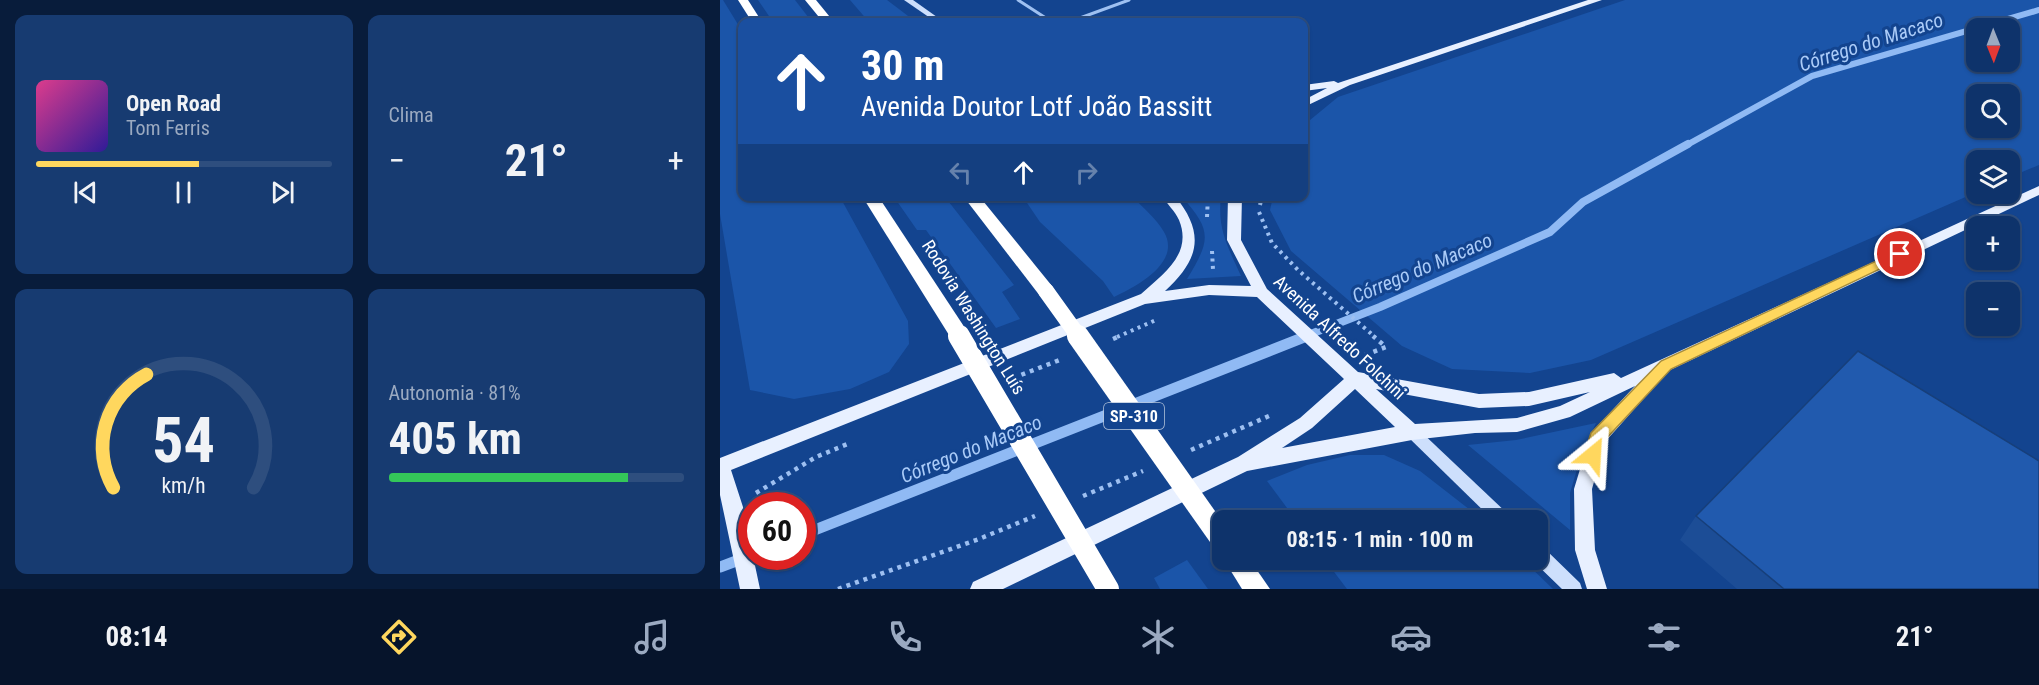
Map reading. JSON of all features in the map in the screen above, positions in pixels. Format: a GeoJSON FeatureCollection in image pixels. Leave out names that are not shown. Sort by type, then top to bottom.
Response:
{"type":"FeatureCollection","features":[{"type":"Feature","properties":{"kind":"highway"},"geometry":{"type":"LineString","coordinates":[[743,0],[754,18]]}},
{"type":"Feature","properties":{"kind":"highway"},"geometry":{"type":"LineString","coordinates":[[810,0],[826,18]]}},
{"type":"Feature","properties":{"kind":"highway","name":"Rodovia Washington Luís"},"geometry":{"type":"LineString","coordinates":[[873,201],[956,330],[1108,589]]}},
{"type":"Feature","properties":{"kind":"highway","name":"SP-310"},"geometry":{"type":"LineString","coordinates":[[974,201],[1046,291],[1212,526]]}},
{"type":"Feature","properties":{"kind":"highway"},"geometry":{"type":"LineString","coordinates":[[1243,570],[1257,589]]}},
{"type":"Feature","properties":{"kind":"main road"},"geometry":{"type":"LineString","coordinates":[[908,0],[934,18]]}},
{"type":"Feature","properties":{"kind":"main road"},"geometry":{"type":"LineString","coordinates":[[1308,102],[1346,83],[1598,0]]}},
{"type":"Feature","properties":{"kind":"main road"},"geometry":{"type":"LineString","coordinates":[[1308,88],[1346,83]]}},
{"type":"Feature","properties":{"kind":"main road"},"geometry":{"type":"LineString","coordinates":[[1244,463],[1412,432],[1517,425],[1563,412],[2039,190]]}},
{"type":"Feature","properties":{"kind":"main road"},"geometry":{"type":"LineString","coordinates":[[1143,299],[1171,279],[1187,251],[1186,220],[1172,201]]}},
{"type":"Feature","properties":{"kind":"main road","name":"Avenida Alfredo Folchini"},"geometry":{"type":"LineString","coordinates":[[1235,201],[1234,240],[1261,292],[1412,432]]}},
{"type":"Feature","properties":{"kind":"main road"},"geometry":{"type":"LineString","coordinates":[[750,589],[733,507],[720,464],[1143,299],[1209,290],[1261,292]]}},
{"type":"Feature","properties":{"kind":"main road"},"geometry":{"type":"LineString","coordinates":[[980,589],[1244,463],[1306,423],[1356,378],[1479,401],[1528,399],[1591,387],[1666,365]]}},
{"type":"Feature","properties":{"kind":"main road"},"geometry":{"type":"LineString","coordinates":[[1597,589],[1585,550],[1583,489],[1597,438],[1666,365]]}},
{"type":"Feature","properties":{"kind":"main road"},"geometry":{"type":"LineString","coordinates":[[1412,432],[1493,510]]}},
{"type":"Feature","properties":{"kind":"main road"},"geometry":{"type":"LineString","coordinates":[[1548,564],[1574,589]]}},
{"type":"Feature","properties":{"kind":"lane"},"geometry":{"type":"LineString","coordinates":[[1018,0],[1046,18]]}},
{"type":"Feature","properties":{"kind":"lane"},"geometry":{"type":"LineString","coordinates":[[1080,18],[1129,0]]}},
{"type":"Feature","properties":{"kind":"path"},"geometry":{"type":"LineString","coordinates":[[1261,201],[1258,211],[1272,243],[1314,285],[1386,347],[1340,365]]}},
{"type":"Feature","properties":{"kind":"path"},"geometry":{"type":"LineString","coordinates":[[1183,454],[1275,413]]}},
{"type":"Feature","properties":{"kind":"path"},"geometry":{"type":"LineString","coordinates":[[1076,500],[1151,468]]}},
{"type":"Feature","properties":{"kind":"path"},"geometry":{"type":"LineString","coordinates":[[838,589],[979,540],[1043,513]]}},
{"type":"Feature","properties":{"kind":"shaded area"},"geometry":{"type":"Polygon","coordinates":[[[720,0],[723,0],[738,24],[738,201],[842,201],[908,321],[909,344],[889,372],[850,389],[794,399],[750,390],[720,214],[720,0]]]}},
{"type":"Feature","properties":{"kind":"shaded area"},"geometry":{"type":"Polygon","coordinates":[[[758,0],[795,0],[809,18],[770,18],[758,0]]]}},
{"type":"Feature","properties":{"kind":"shaded area"},"geometry":{"type":"Polygon","coordinates":[[[850,0],[887,0],[911,18],[866,18],[850,0]]]}},
{"type":"Feature","properties":{"kind":"shaded area"},"geometry":{"type":"Polygon","coordinates":[[[1625,0],[2039,0],[2039,165],[2020,173],[2020,150],[1966,150],[1966,197],[1591,360],[1530,373],[1452,369],[1402,346],[1291,251],[1270,210],[1272,201],[1308,201],[1308,122],[1338,97],[1625,0]]]}},
{"type":"Feature","properties":{"kind":"shaded area"},"geometry":{"type":"Polygon","coordinates":[[[897,201],[948,201],[1014,285],[1002,292],[1020,319],[996,328],[926,230],[917,230],[897,201]]]}},
{"type":"Feature","properties":{"kind":"shaded area"},"geometry":{"type":"Polygon","coordinates":[[[1026,201],[1137,201],[1164,232],[1168,243],[1167,254],[1162,264],[1154,272],[1114,297],[1103,281],[1040,222],[1026,201]]]}},
{"type":"Feature","properties":{"kind":"shaded area"},"geometry":{"type":"Polygon","coordinates":[[[1185,201],[1221,201],[1222,228],[1241,276],[1187,279],[1200,255],[1205,236],[1199,219],[1185,201]]]}},
{"type":"Feature","properties":{"kind":"shaded area"},"geometry":{"type":"Polygon","coordinates":[[[1596,423],[1581,456],[1570,493],[1570,530],[1468,445],[1516,440],[1596,423]]]}},
{"type":"Feature","properties":{"kind":"shaded area"},"geometry":{"type":"Polygon","coordinates":[[[1350,455],[1384,455],[1420,471],[1470,510],[1289,510],[1267,481],[1307,465],[1350,455]]]}},
{"type":"Feature","properties":{"kind":"shaded area"},"geometry":{"type":"Polygon","coordinates":[[[1187,560],[1208,589],[1160,589],[1154,578],[1187,560]]]}},
{"type":"Feature","properties":{"kind":"shaded area"},"geometry":{"type":"Polygon","coordinates":[[[1333,570],[1533,570],[1553,589],[1347,589],[1333,570]]]}},
{"type":"Feature","properties":{"kind":"building"},"geometry":{"type":"Polygon","coordinates":[[[1858,351],[2039,461],[2039,589],[1784,589],[1696,516],[1858,351]]]}},
{"type":"Feature","properties":{"kind":"waterway","name":"Córrego do Macaco"},"geometry":{"type":"LineString","coordinates":[[1685,146],[1812,76],[2039,10]]}},
{"type":"Feature","properties":{"kind":"waterway","name":"Córrego do Macaco"},"geometry":{"type":"LineString","coordinates":[[1303,337],[1380,307],[1550,232],[1583,202],[1688,144]]}},
{"type":"Feature","properties":{"kind":"waterway","name":"Córrego do Macaco"},"geometry":{"type":"LineString","coordinates":[[816,529],[1307,336]]}},
{"type":"Feature","properties":{"kind":"waterway","name":"Córrego do Macaco"},"geometry":{"type":"LineString","coordinates":[[720,567],[738,560]]}},
{"type":"Feature","properties":{"kind":"route"},"geometry":{"type":"LineString","coordinates":[[1593,455],[1597,438],[1666,365],[1900,254]]}}]}
